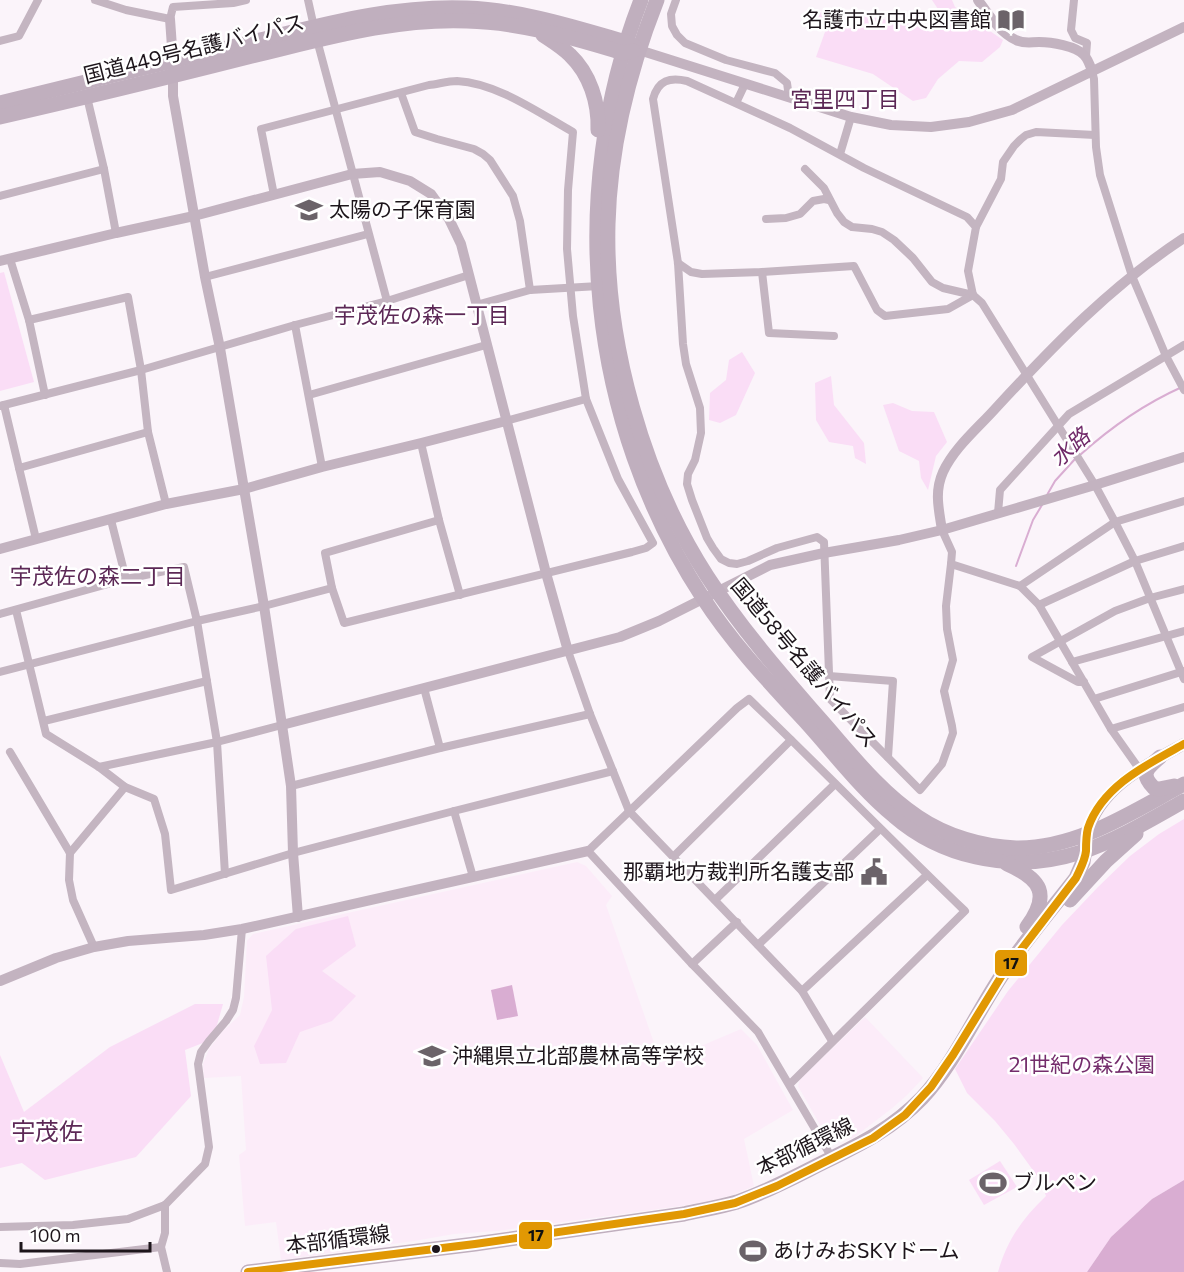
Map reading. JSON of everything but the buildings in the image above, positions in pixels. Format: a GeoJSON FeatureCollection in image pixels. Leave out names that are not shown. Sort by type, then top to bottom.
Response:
{"type":"FeatureCollection","features":[{"type":"Feature","properties":{"kind":"highway","name":"国道58号名護バイパス"},"geometry":{"type":"LineString","coordinates":[[641,0],[629,48],[610,104],[602,153],[596,241],[602,322],[610,375],[627,439],[664,529],[704,600],[751,662],[871,795],[892,815],[921,836],[955,851],[1002,862],[1059,859],[1114,839],[1184,801]]}},
{"type":"Feature","properties":{"kind":"highway","name":"国道58号名護バイパス"},"geometry":{"type":"LineString","coordinates":[[657,0],[629,48],[621,121],[610,189],[608,224],[610,289],[627,386],[650,458],[663,493],[678,523],[718,592],[764,653],[827,727],[882,786],[918,818],[958,836],[1006,847],[1026,848],[1050,844],[1086,834],[1137,810],[1184,783]]}},
{"type":"Feature","properties":{"kind":"highway","name":"国道449号名護バイパス"},"geometry":{"type":"LineString","coordinates":[[0,117],[173,77],[316,34],[370,14],[398,10],[469,8],[504,12],[545,19],[629,48]]}},
{"type":"Feature","properties":{"kind":"highway","name":"国道449号名護バイパス"},"geometry":{"type":"LineString","coordinates":[[0,103],[173,61],[316,34],[420,22],[497,23],[629,48]]}},
{"type":"Feature","properties":{"kind":"highway"},"geometry":{"type":"LineString","coordinates":[[533,30],[572,56],[586,76],[597,109],[597,139],[602,153]]}},
{"type":"Feature","properties":{"kind":"highway"},"geometry":{"type":"LineString","coordinates":[[1161,758],[1147,769],[1146,778],[1151,785],[1160,789],[1184,783]]}},
{"type":"Feature","properties":{"kind":"highway"},"geometry":{"type":"LineString","coordinates":[[1036,929],[1068,902],[1106,861],[1154,818]]}},
{"type":"Feature","properties":{"kind":"highway","name":"本部循環線"},"geometry":{"type":"LineString","coordinates":[[248,1272],[475,1244],[684,1214],[717,1207],[746,1199],[777,1186],[873,1138],[904,1115],[931,1087],[1004,972],[1076,878],[1086,851],[1086,834]]}},
{"type":"Feature","properties":{"kind":"highway"},"geometry":{"type":"LineString","coordinates":[[1002,862],[1031,877],[1037,884],[1040,894],[1036,913],[1007,956],[1004,972]]}},
{"type":"Feature","properties":{"kind":"main road","name":"本部循環線"},"geometry":{"type":"LineString","coordinates":[[1086,834],[1093,816],[1107,796],[1140,770],[1184,744]]}},
{"type":"Feature","properties":{"kind":"street"},"geometry":{"type":"LineString","coordinates":[[0,41],[20,36],[38,0]]}},
{"type":"Feature","properties":{"kind":"street"},"geometry":{"type":"LineString","coordinates":[[95,0],[126,10],[170,19]]}},
{"type":"Feature","properties":{"kind":"street"},"geometry":{"type":"LineString","coordinates":[[246,0],[173,7],[170,19],[173,96],[220,348],[264,606],[291,786],[298,917]]}},
{"type":"Feature","properties":{"kind":"street"},"geometry":{"type":"LineString","coordinates":[[308,0],[335,110],[387,301]]}},
{"type":"Feature","properties":{"kind":"street"},"geometry":{"type":"LineString","coordinates":[[676,0],[671,14],[672,26],[685,43],[726,60],[775,73],[787,83],[788,97]]}},
{"type":"Feature","properties":{"kind":"street"},"geometry":{"type":"LineString","coordinates":[[978,0],[999,27],[1015,40],[1023,43],[1043,42],[1069,47],[1086,56]]}},
{"type":"Feature","properties":{"kind":"street"},"geometry":{"type":"LineString","coordinates":[[1074,0],[1071,30],[1075,39],[1087,43],[1086,56],[1094,79],[1095,135],[1100,175],[1132,276],[1166,356],[1184,390]]}},
{"type":"Feature","properties":{"kind":"street"},"geometry":{"type":"LineString","coordinates":[[629,48],[851,117],[891,125],[931,127],[969,122],[1012,110],[1184,27]]}},
{"type":"Feature","properties":{"kind":"street"},"geometry":{"type":"LineString","coordinates":[[976,227],[960,213],[864,168],[790,128],[687,81],[676,79],[662,83],[655,90],[653,99],[678,263],[683,344],[686,364],[700,408],[701,433],[687,484],[692,500],[707,538],[721,559],[729,563],[737,564],[748,561],[777,548],[817,537],[824,542],[830,699],[920,790],[942,764],[953,733],[944,691],[952,660],[946,606],[952,552],[942,530],[937,499],[942,474],[959,448],[1088,314],[1132,276],[1184,238]]}},
{"type":"Feature","properties":{"kind":"street"},"geometry":{"type":"LineString","coordinates":[[274,195],[261,129],[429,85],[456,81],[482,85],[504,93],[573,132],[568,190],[567,249],[573,316],[586,399],[618,479],[653,543],[646,548],[632,552],[344,623],[325,553],[440,520]]}},
{"type":"Feature","properties":{"kind":"street"},"geometry":{"type":"LineString","coordinates":[[736,103],[745,84]]}},
{"type":"Feature","properties":{"kind":"street"},"geometry":{"type":"LineString","coordinates":[[401,93],[415,132],[474,149],[490,160],[502,177],[513,196],[520,221],[530,290]]}},
{"type":"Feature","properties":{"kind":"street"},"geometry":{"type":"LineString","coordinates":[[87,97],[116,233]]}},
{"type":"Feature","properties":{"kind":"street"},"geometry":{"type":"LineString","coordinates":[[840,154],[851,117]]}},
{"type":"Feature","properties":{"kind":"street"},"geometry":{"type":"LineString","coordinates":[[973,296],[968,271],[976,227],[1001,179],[1003,162],[1021,139],[1036,132],[1095,135]]}},
{"type":"Feature","properties":{"kind":"street"},"geometry":{"type":"LineString","coordinates":[[805,169],[824,188],[844,222],[852,226],[882,232],[913,258],[932,282],[942,288],[973,296],[982,303],[1095,485],[1135,561],[1183,674],[1094,699]]}},
{"type":"Feature","properties":{"kind":"street"},"geometry":{"type":"LineString","coordinates":[[0,196],[104,170]]}},
{"type":"Feature","properties":{"kind":"street"},"geometry":{"type":"LineString","coordinates":[[45,395],[29,320],[5,260],[194,216],[352,174],[380,172],[410,182],[431,194],[449,219],[461,244],[568,651],[590,714],[630,812],[802,991],[832,1041]]}},
{"type":"Feature","properties":{"kind":"street"},"geometry":{"type":"LineString","coordinates":[[766,219],[786,218],[800,214],[813,201],[829,200]]}},
{"type":"Feature","properties":{"kind":"street"},"geometry":{"type":"LineString","coordinates":[[205,276],[368,234]]}},
{"type":"Feature","properties":{"kind":"street"},"geometry":{"type":"LineString","coordinates":[[678,263],[691,272],[702,273],[854,266],[877,310],[885,316],[948,309],[973,296]]}},
{"type":"Feature","properties":{"kind":"street"},"geometry":{"type":"LineString","coordinates":[[762,272],[770,333],[834,336]]}},
{"type":"Feature","properties":{"kind":"street"},"geometry":{"type":"LineString","coordinates":[[36,539],[2,406],[220,348],[295,325],[387,301],[469,275]]}},
{"type":"Feature","properties":{"kind":"street"},"geometry":{"type":"LineString","coordinates":[[476,305],[530,290],[599,286]]}},
{"type":"Feature","properties":{"kind":"street"},"geometry":{"type":"LineString","coordinates":[[29,320],[128,297],[141,370],[148,432],[166,504]]}},
{"type":"Feature","properties":{"kind":"street"},"geometry":{"type":"LineString","coordinates":[[295,325],[322,467]]}},
{"type":"Feature","properties":{"kind":"street"},"geometry":{"type":"LineString","coordinates":[[309,395],[486,345]]}},
{"type":"Feature","properties":{"kind":"street"},"geometry":{"type":"LineString","coordinates":[[998,513],[1000,490],[1069,414],[1184,345]]}},
{"type":"Feature","properties":{"kind":"street"},"geometry":{"type":"LineString","coordinates":[[0,549],[166,504],[244,489],[586,399]]}},
{"type":"Feature","properties":{"kind":"street"},"geometry":{"type":"LineString","coordinates":[[19,468],[148,432]]}},
{"type":"Feature","properties":{"kind":"street"},"geometry":{"type":"LineString","coordinates":[[422,443],[460,596]]}},
{"type":"Feature","properties":{"kind":"street"},"geometry":{"type":"LineString","coordinates":[[99,767],[217,742],[620,637],[704,600],[770,565],[942,530],[1184,457]]}},
{"type":"Feature","properties":{"kind":"street"},"geometry":{"type":"LineString","coordinates":[[1020,586],[1115,522],[1184,501]]}},
{"type":"Feature","properties":{"kind":"street"},"geometry":{"type":"LineString","coordinates":[[111,520],[126,579]]}},
{"type":"Feature","properties":{"kind":"street"},"geometry":{"type":"LineString","coordinates":[[1039,605],[1135,561],[1184,546]]}},
{"type":"Feature","properties":{"kind":"street"},"geometry":{"type":"LineString","coordinates":[[951,564],[1020,586],[1039,605],[1111,729],[1140,770]]}},
{"type":"Feature","properties":{"kind":"street"},"geometry":{"type":"LineString","coordinates":[[0,614],[126,579],[184,567],[197,621],[217,742],[225,874]]}},
{"type":"Feature","properties":{"kind":"street"},"geometry":{"type":"LineString","coordinates":[[0,672],[333,588]]}},
{"type":"Feature","properties":{"kind":"street"},"geometry":{"type":"LineString","coordinates":[[1084,682],[1078,682],[1032,657],[1115,611],[1184,589]]}},
{"type":"Feature","properties":{"kind":"street"},"geometry":{"type":"LineString","coordinates":[[16,610],[46,734],[99,767],[125,787],[154,799],[165,834],[171,890],[293,853],[613,771]]}},
{"type":"Feature","properties":{"kind":"street"},"geometry":{"type":"LineString","coordinates":[[1072,662],[1184,631]]}},
{"type":"Feature","properties":{"kind":"street"},"geometry":{"type":"LineString","coordinates":[[829,676],[893,681],[888,757]]}},
{"type":"Feature","properties":{"kind":"street"},"geometry":{"type":"LineString","coordinates":[[44,721],[207,681]]}},
{"type":"Feature","properties":{"kind":"street"},"geometry":{"type":"LineString","coordinates":[[424,688],[440,748]]}},
{"type":"Feature","properties":{"kind":"street"},"geometry":{"type":"LineString","coordinates":[[0,981],[56,958],[94,947],[128,941],[204,935],[242,929],[588,851],[749,699],[965,911],[790,1084]]}},
{"type":"Feature","properties":{"kind":"street"},"geometry":{"type":"LineString","coordinates":[[1111,729],[1184,706]]}},
{"type":"Feature","properties":{"kind":"street"},"geometry":{"type":"LineString","coordinates":[[291,786],[440,748],[590,714]]}},
{"type":"Feature","properties":{"kind":"street"},"geometry":{"type":"LineString","coordinates":[[674,856],[792,740]]}},
{"type":"Feature","properties":{"kind":"street"},"geometry":{"type":"LineString","coordinates":[[10,752],[70,853],[69,879],[73,900],[94,947]]}},
{"type":"Feature","properties":{"kind":"street"},"geometry":{"type":"LineString","coordinates":[[715,900],[835,784]]}},
{"type":"Feature","properties":{"kind":"street"},"geometry":{"type":"LineString","coordinates":[[70,853],[125,787]]}},
{"type":"Feature","properties":{"kind":"street"},"geometry":{"type":"LineString","coordinates":[[859,807],[871,795]]}},
{"type":"Feature","properties":{"kind":"street"},"geometry":{"type":"LineString","coordinates":[[454,811],[473,877]]}},
{"type":"Feature","properties":{"kind":"street"},"geometry":{"type":"LineString","coordinates":[[758,945],[880,829]]}},
{"type":"Feature","properties":{"kind":"street"},"geometry":{"type":"LineString","coordinates":[[588,851],[592,858],[758,1032],[832,1158]]}},
{"type":"Feature","properties":{"kind":"street"},"geometry":{"type":"LineString","coordinates":[[802,991],[927,875]]}},
{"type":"Feature","properties":{"kind":"street"},"geometry":{"type":"LineString","coordinates":[[692,964],[737,922]]}},
{"type":"Feature","properties":{"kind":"street"},"geometry":{"type":"LineString","coordinates":[[0,1227],[73,1225],[128,1219],[165,1204],[205,1164],[209,1147],[198,1064],[201,1052],[233,1010],[242,929]]}},
{"type":"Feature","properties":{"kind":"street"},"geometry":{"type":"LineString","coordinates":[[165,1204],[165,1233],[161,1246],[167,1272]]}},
{"type":"Feature","properties":{"kind":"street"},"geometry":{"type":"LineString","coordinates":[[0,1263],[20,1264],[161,1246]]}},
{"type":"Feature","properties":{"kind":"shaded area","name":"沖縄県立北部農林高等学校"},"geometry":{"type":"Polygon","coordinates":[[[577,862],[586,866],[612,896],[606,905],[661,1063],[741,1029],[757,1045],[793,1110],[744,1139],[754,1186],[714,1200],[681,1206],[497,1231],[454,1234],[281,1260],[276,1222],[245,1226],[239,1155],[246,1150],[241,1076],[204,1078],[203,1064],[209,1049],[222,1032],[240,1015],[244,997],[247,941],[253,934],[577,862]]]}},
{"type":"Feature","properties":{"kind":"shaded area"},"geometry":{"type":"Polygon","coordinates":[[[512,985],[518,1016],[497,1020],[491,990],[512,985]]]}},
{"type":"Feature","properties":{"kind":"shaded area"},"geometry":{"type":"Polygon","coordinates":[[[865,1017],[923,1078],[891,1109],[853,1138],[837,1142],[828,1139],[798,1086],[800,1079],[865,1017]]]}},
{"type":"Feature","properties":{"kind":"shaded area"},"geometry":{"type":"Polygon","coordinates":[[[1184,1180],[1184,1272],[1087,1272],[1111,1237],[1152,1199],[1184,1180]]]}},
{"type":"Feature","properties":{"kind":"green space"},"geometry":{"type":"Polygon","coordinates":[[[932,0],[952,0],[955,7],[1003,40],[1000,47],[982,62],[959,61],[938,79],[926,98],[913,101],[873,74],[816,57],[825,32],[812,15],[831,9],[924,27],[944,18],[932,0]]]}},
{"type":"Feature","properties":{"kind":"green space"},"geometry":{"type":"Polygon","coordinates":[[[4,272],[34,382],[0,391],[0,273],[4,272]]]}},
{"type":"Feature","properties":{"kind":"green space"},"geometry":{"type":"Polygon","coordinates":[[[742,352],[755,373],[736,415],[720,423],[709,420],[710,393],[726,380],[729,360],[742,352]]]}},
{"type":"Feature","properties":{"kind":"green space"},"geometry":{"type":"Polygon","coordinates":[[[831,376],[834,405],[864,443],[866,464],[855,458],[853,446],[829,442],[816,420],[815,383],[831,376]]]}},
{"type":"Feature","properties":{"kind":"green space"},"geometry":{"type":"Polygon","coordinates":[[[893,403],[912,411],[934,412],[947,442],[936,456],[928,490],[921,478],[919,461],[899,451],[883,405],[893,403]]]}},
{"type":"Feature","properties":{"kind":"green space","name":"21世紀の森公園"},"geometry":{"type":"Polygon","coordinates":[[[1184,819],[1184,1180],[1152,1199],[1111,1237],[1087,1272],[998,1272],[1016,1231],[1046,1196],[1040,1180],[995,1121],[967,1093],[955,1069],[1008,991],[1062,925],[1130,856],[1184,819]]]}},
{"type":"Feature","properties":{"kind":"green space"},"geometry":{"type":"Polygon","coordinates":[[[348,916],[356,946],[322,971],[356,996],[332,1021],[300,1032],[286,1063],[260,1064],[254,1046],[272,1010],[266,956],[296,929],[348,916]]]}},
{"type":"Feature","properties":{"kind":"green space"},"geometry":{"type":"Polygon","coordinates":[[[195,1004],[223,1004],[213,1039],[185,1050],[191,1096],[136,1157],[45,1180],[22,1163],[0,1168],[0,1055],[24,1112],[110,1047],[195,1004]]]}},
{"type":"Feature","properties":{"kind":"green space","name":"ブルペン"},"geometry":{"type":"Polygon","coordinates":[[[1000,1161],[1017,1187],[984,1205],[969,1180],[1000,1161]]]}},
{"type":"Feature","properties":{"kind":"waterway","name":"水路"},"geometry":{"type":"LineString","coordinates":[[1080,455],[1128,417],[1182,387]]}},
{"type":"Feature","properties":{"kind":"waterway","name":"水路"},"geometry":{"type":"LineString","coordinates":[[1047,495],[1055,481],[1075,459]]}},
{"type":"Feature","properties":{"kind":"waterway","name":"水路"},"geometry":{"type":"LineString","coordinates":[[1016,566],[1033,520],[1042,505]]}},
{"type":"Feature","properties":{"kind":"transit line","name":"17"},"geometry":{"type":"LineString","coordinates":[[248,1272],[475,1244],[684,1214],[735,1203],[777,1186],[873,1138],[905,1115],[931,1087],[1004,972],[1076,878],[1085,855],[1088,828],[1104,800],[1115,788],[1141,768],[1184,744]]}},
{"type":"Feature","properties":{"kind":"place","name":"名護市立中央図書館"},"geometry":{"type":"Point","coordinates":[1011,20]}},
{"type":"Feature","properties":{"kind":"place","name":"太陽の子保育園"},"geometry":{"type":"Point","coordinates":[309,210]}},
{"type":"Feature","properties":{"kind":"place","name":"那覇地方裁判所名護支部"},"geometry":{"type":"Point","coordinates":[874,872]}},
{"type":"Feature","properties":{"kind":"place","name":"沖縄県立北部農林高等学校"},"geometry":{"type":"Point","coordinates":[432,1056]}},
{"type":"Feature","properties":{"kind":"place","name":"ブルペン"},"geometry":{"type":"Point","coordinates":[993,1183]}},
{"type":"Feature","properties":{"kind":"place","name":"あけみおSKYドーム"},"geometry":{"type":"Point","coordinates":[753,1251]}},
{"type":"Feature","properties":{"kind":"district","name":"宮里四丁目"},"geometry":{"type":"Point","coordinates":[845,99]}},
{"type":"Feature","properties":{"kind":"district","name":"宇茂佐の森一丁目"},"geometry":{"type":"Point","coordinates":[422,315]}},
{"type":"Feature","properties":{"kind":"district","name":"宇茂佐の森二丁目"},"geometry":{"type":"Point","coordinates":[98,576]}},
{"type":"Feature","properties":{"kind":"district","name":"宇茂佐"},"geometry":{"type":"Point","coordinates":[47,1132]}}]}
